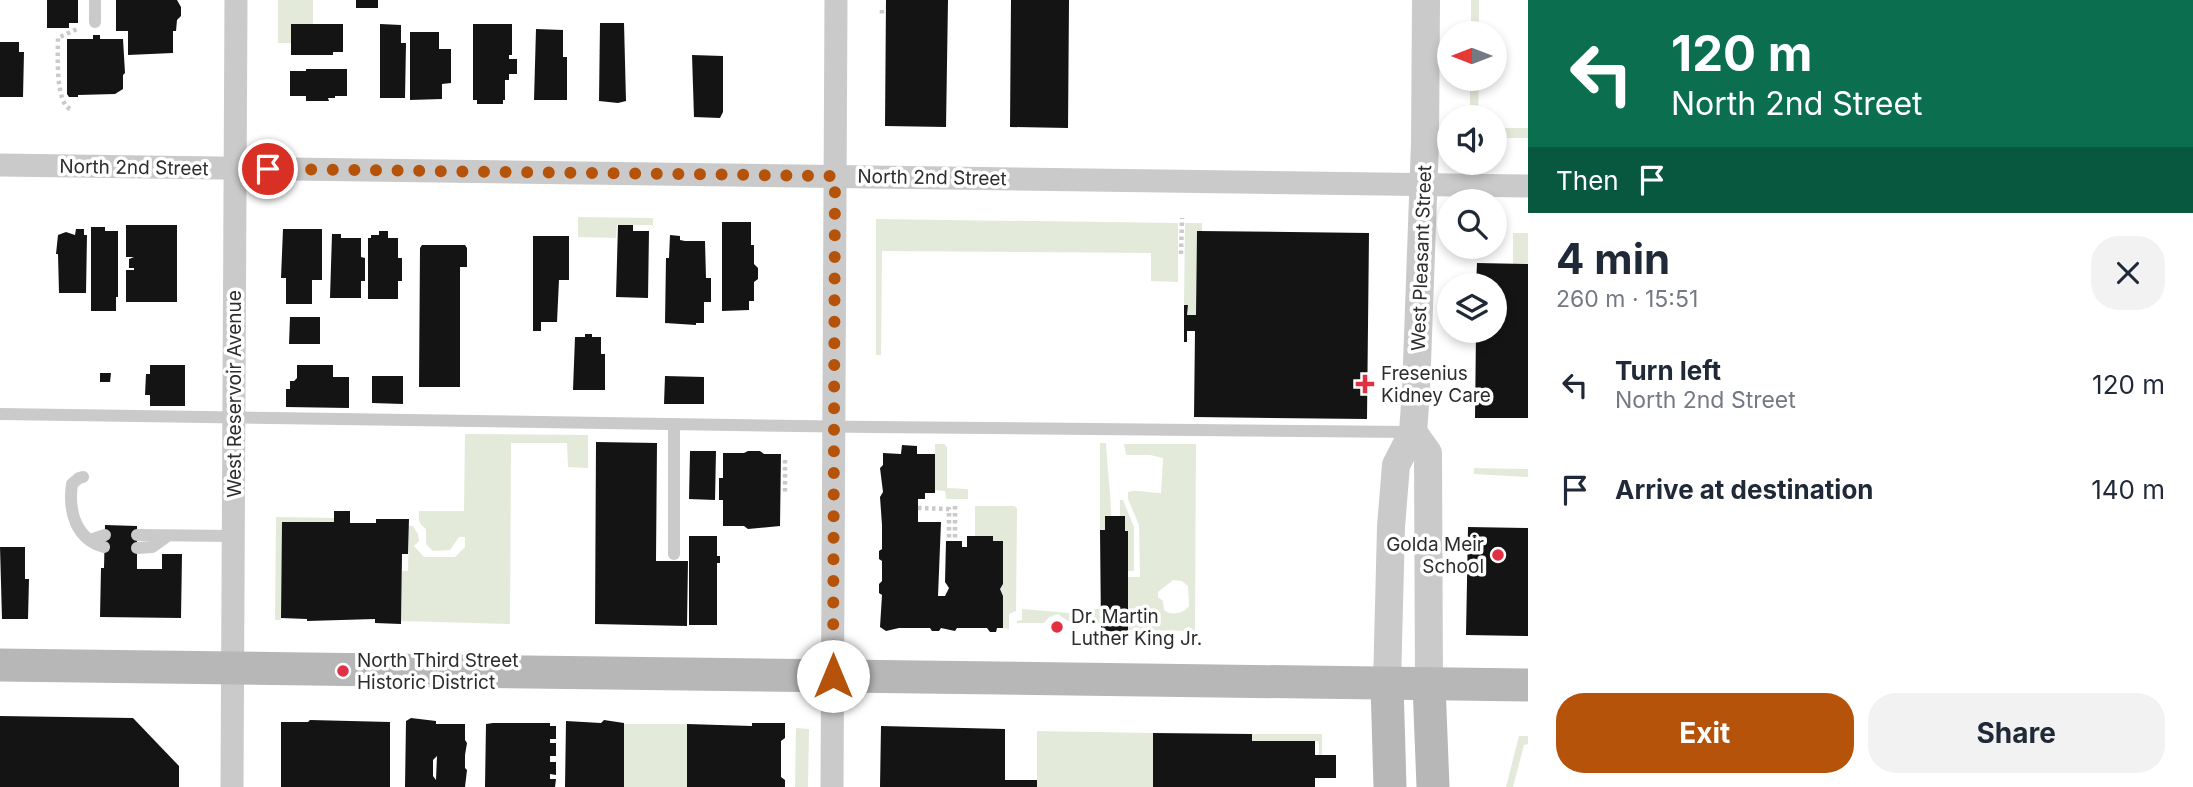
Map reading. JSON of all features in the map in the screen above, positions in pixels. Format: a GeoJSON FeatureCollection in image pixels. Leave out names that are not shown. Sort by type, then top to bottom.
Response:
{"type":"FeatureCollection","features":[{"type":"Feature","properties":{"kind":"main road"},"geometry":{"type":"LineString","coordinates":[[0,665],[1528,685]]}},
{"type":"Feature","properties":{"kind":"main road"},"geometry":{"type":"LineString","coordinates":[[1387,684],[1390,787]]}},
{"type":"Feature","properties":{"kind":"main road"},"geometry":{"type":"LineString","coordinates":[[1429,684],[1433,787]]}},
{"type":"Feature","properties":{"kind":"street","name":"West Reservoir Avenue"},"geometry":{"type":"LineString","coordinates":[[232,787],[236,0]]}},
{"type":"Feature","properties":{"kind":"street"},"geometry":{"type":"LineString","coordinates":[[832,787],[836,0]]}},
{"type":"Feature","properties":{"kind":"street","name":"West Pleasant Street"},"geometry":{"type":"LineString","coordinates":[[1387,684],[1391,527],[1396,465],[1413,432],[1424,184],[1426,0]]}},
{"type":"Feature","properties":{"kind":"street","name":"North 2nd Street"},"geometry":{"type":"LineString","coordinates":[[0,165],[1528,186]]}},
{"type":"Feature","properties":{"kind":"street","name":"West Pleasant Street"},"geometry":{"type":"LineString","coordinates":[[1413,432],[1428,453],[1429,684]]}},
{"type":"Feature","properties":{"kind":"lane"},"geometry":{"type":"LineString","coordinates":[[95,0],[95,22]]}},
{"type":"Feature","properties":{"kind":"lane"},"geometry":{"type":"LineString","coordinates":[[0,414],[674,425],[1413,432]]}},
{"type":"Feature","properties":{"kind":"lane"},"geometry":{"type":"LineString","coordinates":[[674,425],[674,554]]}},
{"type":"Feature","properties":{"kind":"lane"},"geometry":{"type":"LineString","coordinates":[[83,477],[72,484],[71,503],[75,522],[81,533],[90,540],[105,541]]}},
{"type":"Feature","properties":{"kind":"lane"},"geometry":{"type":"LineString","coordinates":[[137,541],[152,547],[166,537],[233,536]]}},
{"type":"Feature","properties":{"kind":"path"},"geometry":{"type":"LineString","coordinates":[[882,10],[882,17]]}},
{"type":"Feature","properties":{"kind":"path"},"geometry":{"type":"LineString","coordinates":[[70,109],[66,107],[60,88],[58,38],[81,27]]}},
{"type":"Feature","properties":{"kind":"path"},"geometry":{"type":"LineString","coordinates":[[1181,254],[1182,218]]}},
{"type":"Feature","properties":{"kind":"path"},"geometry":{"type":"LineString","coordinates":[[783,491],[785,460]]}},
{"type":"Feature","properties":{"kind":"path"},"geometry":{"type":"LineString","coordinates":[[918,508],[949,509],[952,541],[955,506]]}},
{"type":"Feature","properties":{"kind":"green space"},"geometry":{"type":"Polygon","coordinates":[[[278,0],[313,0],[313,24],[291,24],[291,43],[278,43],[278,0]]]}},
{"type":"Feature","properties":{"kind":"green space"},"geometry":{"type":"Polygon","coordinates":[[[1471,0],[1479,0],[1479,21],[1471,21],[1471,0]]]}},
{"type":"Feature","properties":{"kind":"green space"},"geometry":{"type":"Polygon","coordinates":[[[1470,91],[1479,91],[1478,105],[1470,105],[1470,91]]]}},
{"type":"Feature","properties":{"kind":"green space"},"geometry":{"type":"Polygon","coordinates":[[[1507,128],[1528,128],[1528,138],[1507,138],[1507,128]]]}},
{"type":"Feature","properties":{"kind":"green space"},"geometry":{"type":"Polygon","coordinates":[[[578,217],[653,218],[653,225],[617,225],[616,238],[578,237],[578,217]]]}},
{"type":"Feature","properties":{"kind":"green space"},"geometry":{"type":"Polygon","coordinates":[[[876,219],[1178,223],[1178,282],[1151,281],[1151,253],[882,251],[881,355],[876,355],[876,219]]]}},
{"type":"Feature","properties":{"kind":"green space"},"geometry":{"type":"Polygon","coordinates":[[[1185,223],[1202,223],[1202,232],[1197,232],[1196,315],[1187,315],[1188,305],[1184,305],[1185,223]]]}},
{"type":"Feature","properties":{"kind":"green space"},"geometry":{"type":"Polygon","coordinates":[[[1513,233],[1528,233],[1528,264],[1513,264],[1513,233]]]}},
{"type":"Feature","properties":{"kind":"green space"},"geometry":{"type":"Polygon","coordinates":[[[465,434],[588,435],[588,468],[568,467],[567,443],[511,443],[510,624],[401,621],[402,571],[408,571],[409,526],[413,526],[418,534],[419,541],[414,546],[424,557],[455,557],[465,547],[465,537],[459,537],[450,550],[433,551],[426,544],[426,529],[420,523],[419,511],[464,511],[465,434]]]}},
{"type":"Feature","properties":{"kind":"green space"},"geometry":{"type":"Polygon","coordinates":[[[1100,443],[1106,443],[1110,498],[1111,516],[1105,517],[1105,530],[1100,530],[1100,443]]]}},
{"type":"Feature","properties":{"kind":"green space"},"geometry":{"type":"Polygon","coordinates":[[[935,444],[944,444],[947,447],[947,488],[968,489],[968,499],[946,499],[945,491],[935,490],[935,444]]]}},
{"type":"Feature","properties":{"kind":"green space"},"geometry":{"type":"Polygon","coordinates":[[[1124,444],[1196,444],[1195,631],[1128,630],[1128,577],[1140,577],[1139,525],[1128,499],[1128,492],[1161,493],[1163,458],[1126,455],[1124,444]],[[1173,580],[1158,592],[1167,612],[1180,612],[1189,606],[1188,586],[1182,581],[1173,580]]]}},
{"type":"Feature","properties":{"kind":"green space"},"geometry":{"type":"Polygon","coordinates":[[[1474,468],[1528,469],[1528,477],[1474,474],[1474,468]]]}},
{"type":"Feature","properties":{"kind":"green space"},"geometry":{"type":"Polygon","coordinates":[[[1120,500],[1123,500],[1134,527],[1134,571],[1128,571],[1128,532],[1125,531],[1120,516],[1120,500]]]}},
{"type":"Feature","properties":{"kind":"green space"},"geometry":{"type":"Polygon","coordinates":[[[975,506],[1017,508],[1016,611],[1009,614],[1009,629],[1003,628],[1003,596],[1000,589],[1003,584],[1003,541],[993,541],[993,536],[975,536],[975,506]]]}},
{"type":"Feature","properties":{"kind":"green space"},"geometry":{"type":"Polygon","coordinates":[[[276,517],[334,518],[334,522],[282,522],[281,620],[275,620],[276,517]]]}},
{"type":"Feature","properties":{"kind":"green space"},"geometry":{"type":"Polygon","coordinates":[[[1022,609],[1069,613],[1070,609],[1101,609],[1101,623],[1071,623],[1058,614],[1049,617],[1044,623],[1017,623],[1022,620],[1022,609]]]}},
{"type":"Feature","properties":{"kind":"green space"},"geometry":{"type":"Polygon","coordinates":[[[624,724],[687,724],[687,787],[624,787],[624,724]]]}},
{"type":"Feature","properties":{"kind":"green space"},"geometry":{"type":"Polygon","coordinates":[[[796,728],[809,729],[808,787],[795,787],[796,728]]]}},
{"type":"Feature","properties":{"kind":"green space"},"geometry":{"type":"Polygon","coordinates":[[[1037,731],[1153,733],[1153,787],[1037,787],[1037,731]]]}},
{"type":"Feature","properties":{"kind":"green space"},"geometry":{"type":"Polygon","coordinates":[[[1252,734],[1322,734],[1322,755],[1319,755],[1319,741],[1252,741],[1252,734]]]}},
{"type":"Feature","properties":{"kind":"green space"},"geometry":{"type":"Polygon","coordinates":[[[1519,736],[1528,736],[1528,744],[1524,745],[1513,787],[1506,787],[1519,736]]]}},
{"type":"Feature","properties":{"kind":"building"},"geometry":{"type":"Polygon","coordinates":[[[47,0],[78,0],[78,23],[69,23],[69,28],[47,28],[47,0]]]}},
{"type":"Feature","properties":{"kind":"building"},"geometry":{"type":"Polygon","coordinates":[[[116,0],[177,0],[181,7],[181,16],[177,20],[176,31],[173,31],[173,53],[128,55],[128,31],[116,31],[116,0]]]}},
{"type":"Feature","properties":{"kind":"building"},"geometry":{"type":"Polygon","coordinates":[[[356,0],[378,0],[378,8],[356,8],[356,0]]]}},
{"type":"Feature","properties":{"kind":"building"},"geometry":{"type":"Polygon","coordinates":[[[886,0],[948,0],[946,127],[885,126],[886,0]]]}},
{"type":"Feature","properties":{"kind":"building"},"geometry":{"type":"Polygon","coordinates":[[[1011,0],[1069,0],[1068,128],[1010,127],[1011,0]]]}},
{"type":"Feature","properties":{"kind":"building"},"geometry":{"type":"Polygon","coordinates":[[[600,23],[624,23],[626,101],[599,101],[600,23]]]}},
{"type":"Feature","properties":{"kind":"building"},"geometry":{"type":"Polygon","coordinates":[[[291,24],[343,24],[343,52],[333,52],[333,55],[291,55],[291,24]]]}},
{"type":"Feature","properties":{"kind":"building"},"geometry":{"type":"Polygon","coordinates":[[[380,24],[401,25],[401,43],[406,43],[405,98],[380,98],[380,24]]]}},
{"type":"Feature","properties":{"kind":"building"},"geometry":{"type":"Polygon","coordinates":[[[473,24],[512,24],[512,55],[509,55],[509,59],[517,59],[517,74],[509,74],[509,80],[505,80],[503,104],[477,104],[477,100],[473,100],[473,24]]]}},
{"type":"Feature","properties":{"kind":"building"},"geometry":{"type":"Polygon","coordinates":[[[536,29],[563,30],[563,57],[567,57],[567,100],[534,100],[536,29]]]}},
{"type":"Feature","properties":{"kind":"building"},"geometry":{"type":"Polygon","coordinates":[[[410,32],[439,32],[439,49],[451,49],[451,83],[442,84],[442,99],[410,100],[410,32]]]}},
{"type":"Feature","properties":{"kind":"building"},"geometry":{"type":"Polygon","coordinates":[[[93,35],[100,35],[100,39],[123,39],[123,89],[115,94],[69,97],[67,39],[93,39],[93,35]]]}},
{"type":"Feature","properties":{"kind":"building"},"geometry":{"type":"Polygon","coordinates":[[[0,42],[19,42],[19,52],[24,52],[23,97],[0,97],[0,42]]]}},
{"type":"Feature","properties":{"kind":"building"},"geometry":{"type":"Polygon","coordinates":[[[692,55],[723,56],[723,112],[720,118],[694,117],[692,55]]]}},
{"type":"Feature","properties":{"kind":"building"},"geometry":{"type":"Polygon","coordinates":[[[347,69],[347,96],[335,96],[328,98],[329,101],[306,101],[306,96],[290,96],[290,71],[347,69]]]}},
{"type":"Feature","properties":{"kind":"building"},"geometry":{"type":"Polygon","coordinates":[[[722,222],[751,222],[751,245],[754,245],[754,264],[758,268],[758,279],[754,282],[754,301],[749,301],[749,310],[722,311],[722,222]]]}},
{"type":"Feature","properties":{"kind":"building"},"geometry":{"type":"Polygon","coordinates":[[[126,225],[177,225],[177,302],[126,302],[126,270],[134,270],[129,268],[129,259],[134,257],[126,257],[126,225]]]}},
{"type":"Feature","properties":{"kind":"building"},"geometry":{"type":"Polygon","coordinates":[[[618,225],[633,225],[633,231],[649,231],[648,298],[616,297],[618,225]]]}},
{"type":"Feature","properties":{"kind":"building"},"geometry":{"type":"Polygon","coordinates":[[[91,227],[118,231],[116,311],[91,311],[91,227]]]}},
{"type":"Feature","properties":{"kind":"building"},"geometry":{"type":"Polygon","coordinates":[[[76,229],[84,229],[84,235],[87,235],[86,293],[59,293],[56,254],[58,235],[66,232],[75,235],[76,229]]]}},
{"type":"Feature","properties":{"kind":"building"},"geometry":{"type":"Polygon","coordinates":[[[283,229],[322,229],[322,280],[312,280],[312,304],[286,304],[286,278],[281,278],[283,229]]]}},
{"type":"Feature","properties":{"kind":"building"},"geometry":{"type":"Polygon","coordinates":[[[379,231],[388,231],[388,238],[398,238],[398,258],[402,258],[402,281],[398,281],[398,299],[368,299],[368,238],[371,238],[371,235],[379,235],[379,231]]]}},
{"type":"Feature","properties":{"kind":"building"},"geometry":{"type":"Polygon","coordinates":[[[1197,231],[1369,233],[1367,419],[1194,417],[1195,331],[1187,331],[1187,342],[1184,342],[1184,305],[1188,305],[1187,315],[1196,315],[1197,231]]]}},
{"type":"Feature","properties":{"kind":"building"},"geometry":{"type":"Polygon","coordinates":[[[332,234],[341,234],[341,238],[361,238],[361,257],[365,258],[365,281],[361,281],[361,298],[330,298],[332,234]]]}},
{"type":"Feature","properties":{"kind":"building"},"geometry":{"type":"Polygon","coordinates":[[[670,235],[680,236],[680,240],[685,241],[705,241],[706,278],[711,278],[711,302],[704,302],[704,323],[665,323],[666,258],[669,258],[670,235]]]}},
{"type":"Feature","properties":{"kind":"building"},"geometry":{"type":"Polygon","coordinates":[[[533,236],[569,236],[569,280],[559,280],[557,322],[541,322],[541,331],[533,331],[533,236]]]}},
{"type":"Feature","properties":{"kind":"building"},"geometry":{"type":"Polygon","coordinates":[[[422,245],[465,245],[467,248],[467,267],[460,267],[460,387],[419,387],[422,245]]]}},
{"type":"Feature","properties":{"kind":"building"},"geometry":{"type":"Polygon","coordinates":[[[1477,263],[1528,264],[1528,418],[1475,418],[1476,343],[1507,343],[1507,273],[1477,273],[1477,263]]]}},
{"type":"Feature","properties":{"kind":"building"},"geometry":{"type":"Polygon","coordinates":[[[290,317],[320,317],[320,344],[289,344],[290,317]]]}},
{"type":"Feature","properties":{"kind":"building"},"geometry":{"type":"Polygon","coordinates":[[[585,334],[601,337],[601,354],[605,354],[605,390],[573,390],[575,337],[585,337],[585,334]]]}},
{"type":"Feature","properties":{"kind":"building"},"geometry":{"type":"Polygon","coordinates":[[[150,365],[185,365],[185,406],[150,406],[150,395],[145,395],[146,374],[150,374],[150,365]]]}},
{"type":"Feature","properties":{"kind":"building"},"geometry":{"type":"Polygon","coordinates":[[[297,365],[333,365],[333,377],[349,377],[349,408],[286,407],[286,389],[290,389],[290,381],[297,378],[297,365]]]}},
{"type":"Feature","properties":{"kind":"building"},"geometry":{"type":"Polygon","coordinates":[[[100,373],[111,373],[110,382],[100,382],[100,373]]]}},
{"type":"Feature","properties":{"kind":"building"},"geometry":{"type":"Polygon","coordinates":[[[372,376],[403,376],[403,404],[372,403],[372,376]]]}},
{"type":"Feature","properties":{"kind":"building"},"geometry":{"type":"Polygon","coordinates":[[[665,376],[704,377],[704,404],[664,404],[665,376]]]}},
{"type":"Feature","properties":{"kind":"building"},"geometry":{"type":"Polygon","coordinates":[[[596,442],[657,443],[656,561],[688,561],[687,626],[595,624],[596,442]]]}},
{"type":"Feature","properties":{"kind":"building"},"geometry":{"type":"Polygon","coordinates":[[[902,445],[917,446],[917,454],[935,454],[935,493],[925,493],[925,499],[918,499],[918,522],[941,522],[938,596],[945,596],[949,588],[945,582],[946,541],[962,541],[962,547],[967,547],[967,536],[993,536],[993,541],[1003,541],[1003,584],[1000,589],[1003,596],[1003,628],[997,628],[996,632],[990,632],[987,628],[957,628],[955,631],[941,628],[939,631],[932,631],[930,628],[899,628],[886,631],[880,627],[880,497],[883,492],[880,468],[883,465],[883,453],[901,454],[902,445]]]}},
{"type":"Feature","properties":{"kind":"building"},"geometry":{"type":"Polygon","coordinates":[[[690,451],[716,451],[715,500],[689,499],[690,451]]]}},
{"type":"Feature","properties":{"kind":"building"},"geometry":{"type":"Polygon","coordinates":[[[748,451],[781,454],[780,526],[748,529],[744,526],[723,526],[723,500],[719,500],[719,478],[723,478],[723,453],[748,451]]]}},
{"type":"Feature","properties":{"kind":"building"},"geometry":{"type":"Polygon","coordinates":[[[334,511],[350,511],[350,523],[376,523],[376,519],[409,519],[408,554],[402,554],[401,624],[375,623],[375,619],[307,621],[281,618],[282,522],[334,522],[334,511]]]}},
{"type":"Feature","properties":{"kind":"building"},"geometry":{"type":"Polygon","coordinates":[[[1105,516],[1125,516],[1125,531],[1128,531],[1128,630],[1124,633],[1101,630],[1100,530],[1105,530],[1105,516]]]}},
{"type":"Feature","properties":{"kind":"building"},"geometry":{"type":"Polygon","coordinates":[[[105,525],[137,526],[137,569],[162,569],[162,554],[182,554],[181,618],[100,617],[105,525]]]}},
{"type":"Feature","properties":{"kind":"building","name":"Golda Meir School"},"geometry":{"type":"Polygon","coordinates":[[[1468,527],[1528,528],[1528,636],[1466,635],[1468,527]]]}},
{"type":"Feature","properties":{"kind":"building"},"geometry":{"type":"Polygon","coordinates":[[[689,536],[717,536],[717,556],[720,556],[720,563],[717,563],[717,625],[689,625],[689,536]]]}},
{"type":"Feature","properties":{"kind":"building"},"geometry":{"type":"Polygon","coordinates":[[[0,547],[25,547],[25,579],[29,579],[28,619],[2,619],[0,547]]]}},
{"type":"Feature","properties":{"kind":"building"},"geometry":{"type":"Polygon","coordinates":[[[0,716],[133,718],[179,766],[179,787],[0,787],[0,716]]]}},
{"type":"Feature","properties":{"kind":"building"},"geometry":{"type":"Polygon","coordinates":[[[411,718],[436,721],[436,724],[465,724],[465,787],[405,787],[406,721],[411,718]],[[437,756],[433,760],[433,776],[436,780],[437,756]]]}},
{"type":"Feature","properties":{"kind":"building"},"geometry":{"type":"Polygon","coordinates":[[[604,720],[624,723],[624,787],[565,787],[566,721],[601,723],[604,720]]]}},
{"type":"Feature","properties":{"kind":"building"},"geometry":{"type":"Polygon","coordinates":[[[281,722],[390,722],[390,787],[281,787],[281,722]]]}},
{"type":"Feature","properties":{"kind":"building"},"geometry":{"type":"Polygon","coordinates":[[[550,723],[550,726],[556,726],[556,739],[550,739],[550,743],[556,743],[556,756],[550,756],[550,762],[556,762],[556,775],[550,774],[550,779],[556,779],[555,787],[485,787],[486,724],[550,723]]]}},
{"type":"Feature","properties":{"kind":"building"},"geometry":{"type":"Polygon","coordinates":[[[752,723],[785,723],[785,738],[781,741],[781,777],[785,780],[785,787],[687,787],[687,724],[752,726],[752,723]]]}},
{"type":"Feature","properties":{"kind":"building"},"geometry":{"type":"Polygon","coordinates":[[[881,726],[1005,729],[1005,780],[1037,780],[1037,787],[880,787],[881,726]]]}},
{"type":"Feature","properties":{"kind":"building"},"geometry":{"type":"Polygon","coordinates":[[[1153,733],[1252,734],[1252,741],[1315,741],[1315,755],[1336,755],[1336,778],[1315,778],[1315,787],[1153,787],[1153,733]]]}},
{"type":"Feature","properties":{"kind":"place","name":"Fresenius Kidney Care"},"geometry":{"type":"Point","coordinates":[1365,384]}},
{"type":"Feature","properties":{"kind":"place","name":"Golda Meir School"},"geometry":{"type":"Point","coordinates":[1498,555]}},
{"type":"Feature","properties":{"kind":"place","name":"Dr. Martin Luther King Jr."},"geometry":{"type":"Point","coordinates":[1057,627]}},
{"type":"Feature","properties":{"kind":"place","name":"North Third Street Historic District"},"geometry":{"type":"Point","coordinates":[343,671]}},
{"type":"Feature","properties":{"kind":"route"},"geometry":{"type":"LineString","coordinates":[[268,169],[835,176],[833,676]]}}]}
